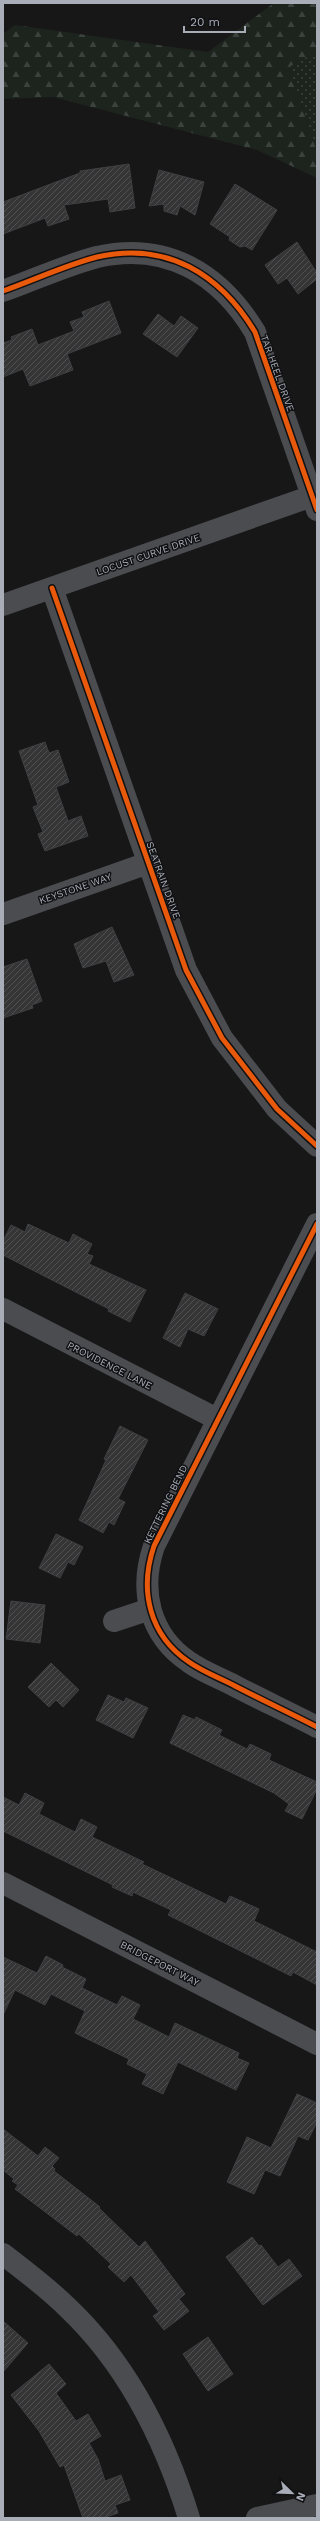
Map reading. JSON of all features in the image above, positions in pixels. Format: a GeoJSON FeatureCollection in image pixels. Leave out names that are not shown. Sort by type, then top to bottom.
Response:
{"type":"FeatureCollection","features":[{"type":"Feature","properties":{"kind":"street","name":"TAR HEEL DRIVE"},"geometry":{"type":"LineString","coordinates":[[3,291],[96,258],[120,254],[148,254],[177,261],[201,273],[222,288],[240,309],[255,332],[308,503]]}},
{"type":"Feature","properties":{"kind":"street","name":"LOCUST CURVE DRIVE"},"geometry":{"type":"LineString","coordinates":[[3,604],[308,503]]}},
{"type":"Feature","properties":{"kind":"street","name":"SEATRAIN DRIVE"},"geometry":{"type":"LineString","coordinates":[[52,588],[186,970],[222,1038],[277,1109],[317,1146]]}},
{"type":"Feature","properties":{"kind":"street","name":"KEYSTONE WAY"},"geometry":{"type":"LineString","coordinates":[[3,914],[148,863]]}},
{"type":"Feature","properties":{"kind":"street","name":"KETTERING BEND"},"geometry":{"type":"LineString","coordinates":[[317,1224],[154,1546],[149,1561],[146,1587],[150,1609],[159,1631],[171,1647],[190,1662],[317,1727]]}},
{"type":"Feature","properties":{"kind":"street","name":"PROVIDENCE LANE"},"geometry":{"type":"LineString","coordinates":[[3,1309],[217,1419]]}},
{"type":"Feature","properties":{"kind":"street"},"geometry":{"type":"LineString","coordinates":[[114,1621],[150,1609]]}},
{"type":"Feature","properties":{"kind":"street","name":"BRIDGEPORT WAY"},"geometry":{"type":"LineString","coordinates":[[3,1883],[317,2044]]}},
{"type":"Feature","properties":{"kind":"street"},"geometry":{"type":"LineString","coordinates":[[3,2254],[68,2308],[102,2345],[128,2381],[167,2454],[190,2518]]}},
{"type":"Feature","properties":{"kind":"street"},"geometry":{"type":"LineString","coordinates":[[257,2518],[317,2505]]}},
{"type":"Feature","properties":{"kind":"green space"},"geometry":{"type":"Polygon","coordinates":[[[274,3],[317,3],[317,56],[310,55],[289,67],[317,153],[317,178],[257,150],[53,97],[3,99],[3,34],[15,25],[208,52],[274,3]]]}},
{"type":"Feature","properties":{"kind":"green space"},"geometry":{"type":"Polygon","coordinates":[[[310,54],[317,56],[317,153],[289,67],[310,54]]]}},
{"type":"Feature","properties":{"kind":"building"},"geometry":{"type":"Polygon","coordinates":[[[129,164],[135,208],[110,212],[108,199],[64,205],[69,219],[48,226],[45,218],[3,234],[3,202],[80,173],[80,171],[129,164]]]}},
{"type":"Feature","properties":{"kind":"building"},"geometry":{"type":"Polygon","coordinates":[[[159,170],[204,182],[195,215],[180,206],[177,215],[164,211],[164,204],[149,206],[159,170]]]}},
{"type":"Feature","properties":{"kind":"building"},"geometry":{"type":"Polygon","coordinates":[[[235,184],[277,210],[252,250],[245,246],[240,247],[229,240],[230,237],[210,224],[235,184]]]}},
{"type":"Feature","properties":{"kind":"building"},"geometry":{"type":"Polygon","coordinates":[[[297,242],[317,273],[317,279],[298,294],[287,278],[278,284],[265,265],[297,242]]]}},
{"type":"Feature","properties":{"kind":"building"},"geometry":{"type":"Polygon","coordinates":[[[109,301],[121,333],[67,354],[73,370],[30,386],[23,369],[3,377],[3,343],[12,340],[11,337],[32,329],[38,345],[74,331],[70,322],[84,317],[82,312],[109,301]]]}},
{"type":"Feature","properties":{"kind":"building"},"geometry":{"type":"Polygon","coordinates":[[[158,314],[174,326],[181,316],[198,328],[177,357],[143,334],[158,314]]]}},
{"type":"Feature","properties":{"kind":"building"},"geometry":{"type":"Polygon","coordinates":[[[45,742],[49,753],[58,750],[69,782],[56,787],[68,821],[81,816],[88,836],[45,851],[38,834],[43,832],[33,807],[38,805],[19,751],[45,742]]]}},
{"type":"Feature","properties":{"kind":"building"},"geometry":{"type":"Polygon","coordinates":[[[112,927],[134,975],[114,982],[106,961],[83,968],[74,944],[112,927]]]}},
{"type":"Feature","properties":{"kind":"building"},"geometry":{"type":"Polygon","coordinates":[[[27,959],[42,1001],[32,1005],[33,1008],[3,1018],[3,967],[27,959]]]}},
{"type":"Feature","properties":{"kind":"building"},"geometry":{"type":"Polygon","coordinates":[[[28,1224],[69,1243],[73,1234],[92,1244],[87,1254],[93,1256],[89,1264],[146,1290],[130,1322],[108,1311],[109,1309],[3,1255],[3,1241],[11,1225],[25,1232],[28,1224]]]}},
{"type":"Feature","properties":{"kind":"building"},"geometry":{"type":"Polygon","coordinates":[[[185,1293],[218,1309],[204,1336],[188,1329],[180,1347],[163,1338],[185,1293]]]}},
{"type":"Feature","properties":{"kind":"building"},"geometry":{"type":"Polygon","coordinates":[[[120,1426],[148,1440],[118,1499],[125,1502],[114,1525],[109,1522],[103,1533],[79,1520],[106,1460],[104,1459],[120,1426]]]}},
{"type":"Feature","properties":{"kind":"building"},"geometry":{"type":"Polygon","coordinates":[[[56,1534],[83,1547],[74,1565],[68,1562],[60,1578],[39,1568],[56,1534]]]}},
{"type":"Feature","properties":{"kind":"building"},"geometry":{"type":"Polygon","coordinates":[[[11,1601],[45,1605],[40,1643],[6,1639],[11,1601]]]}},
{"type":"Feature","properties":{"kind":"building"},"geometry":{"type":"Polygon","coordinates":[[[51,1663],[79,1690],[63,1707],[56,1700],[49,1707],[28,1687],[51,1663]]]}},
{"type":"Feature","properties":{"kind":"building"},"geometry":{"type":"Polygon","coordinates":[[[108,1695],[124,1702],[126,1698],[148,1708],[133,1738],[96,1720],[108,1695]]]}},
{"type":"Feature","properties":{"kind":"building"},"geometry":{"type":"Polygon","coordinates":[[[183,1715],[195,1720],[196,1717],[222,1730],[219,1735],[247,1749],[250,1744],[271,1754],[269,1760],[317,1782],[317,1789],[302,1819],[285,1811],[289,1804],[274,1793],[170,1743],[183,1715]]]}},
{"type":"Feature","properties":{"kind":"building"},"geometry":{"type":"Polygon","coordinates":[[[25,1793],[44,1803],[39,1814],[75,1832],[81,1819],[97,1827],[92,1837],[144,1862],[142,1864],[226,1904],[230,1896],[259,1909],[254,1921],[317,1952],[317,1985],[293,1972],[291,1976],[168,1915],[171,1910],[133,1892],[132,1896],[112,1887],[113,1885],[3,1831],[3,1797],[19,1805],[25,1793]]]}},
{"type":"Feature","properties":{"kind":"building"},"geometry":{"type":"Polygon","coordinates":[[[46,1956],[63,1965],[62,1967],[86,1979],[82,1988],[117,2005],[122,1996],[140,2005],[133,2019],[169,2037],[175,2023],[239,2053],[237,2058],[249,2063],[236,2090],[178,2062],[163,2094],[142,2084],[147,2074],[127,2064],[129,2059],[75,2033],[85,2011],[51,1994],[45,2005],[15,1990],[3,2015],[3,1957],[37,1973],[46,1956]]]}},
{"type":"Feature","properties":{"kind":"building"},"geometry":{"type":"Polygon","coordinates":[[[297,2094],[317,2103],[317,2122],[308,2140],[298,2136],[280,2176],[265,2170],[254,2194],[227,2182],[247,2137],[271,2148],[297,2094]]]}},
{"type":"Feature","properties":{"kind":"building"},"geometry":{"type":"Polygon","coordinates":[[[3,2129],[38,2156],[45,2147],[59,2158],[52,2166],[55,2169],[54,2171],[100,2207],[99,2208],[139,2247],[145,2241],[185,2294],[179,2299],[189,2311],[164,2330],[153,2316],[159,2312],[131,2275],[124,2282],[108,2267],[111,2264],[79,2234],[77,2236],[15,2189],[18,2185],[12,2181],[14,2179],[3,2170],[3,2129]]]}},
{"type":"Feature","properties":{"kind":"building"},"geometry":{"type":"Polygon","coordinates":[[[252,2237],[259,2246],[261,2245],[278,2267],[289,2259],[302,2276],[263,2305],[226,2257],[252,2237]]]}},
{"type":"Feature","properties":{"kind":"building"},"geometry":{"type":"Polygon","coordinates":[[[3,2321],[28,2343],[3,2372],[3,2321]]]}},
{"type":"Feature","properties":{"kind":"building"},"geometry":{"type":"Polygon","coordinates":[[[208,2337],[233,2374],[208,2391],[183,2354],[208,2337]]]}},
{"type":"Feature","properties":{"kind":"building"},"geometry":{"type":"Polygon","coordinates":[[[49,2364],[66,2384],[56,2393],[76,2421],[88,2414],[101,2436],[89,2443],[98,2459],[105,2481],[121,2475],[130,2500],[115,2505],[118,2513],[103,2518],[83,2518],[64,2465],[60,2467],[39,2431],[11,2395],[49,2364]]]}},
{"type":"Feature","properties":{"kind":"cycle path"},"geometry":{"type":"LineString","coordinates":[[3,291],[85,260],[122,253],[146,254],[169,258],[189,267],[208,279],[241,311],[255,332],[317,510]]}},
{"type":"Feature","properties":{"kind":"cycle path"},"geometry":{"type":"LineString","coordinates":[[52,588],[186,970],[222,1038],[277,1109],[317,1146]]}},
{"type":"Feature","properties":{"kind":"cycle path"},"geometry":{"type":"LineString","coordinates":[[317,1224],[154,1546],[148,1579],[148,1595],[156,1625],[175,1651],[200,1669],[317,1727]]}}]}
